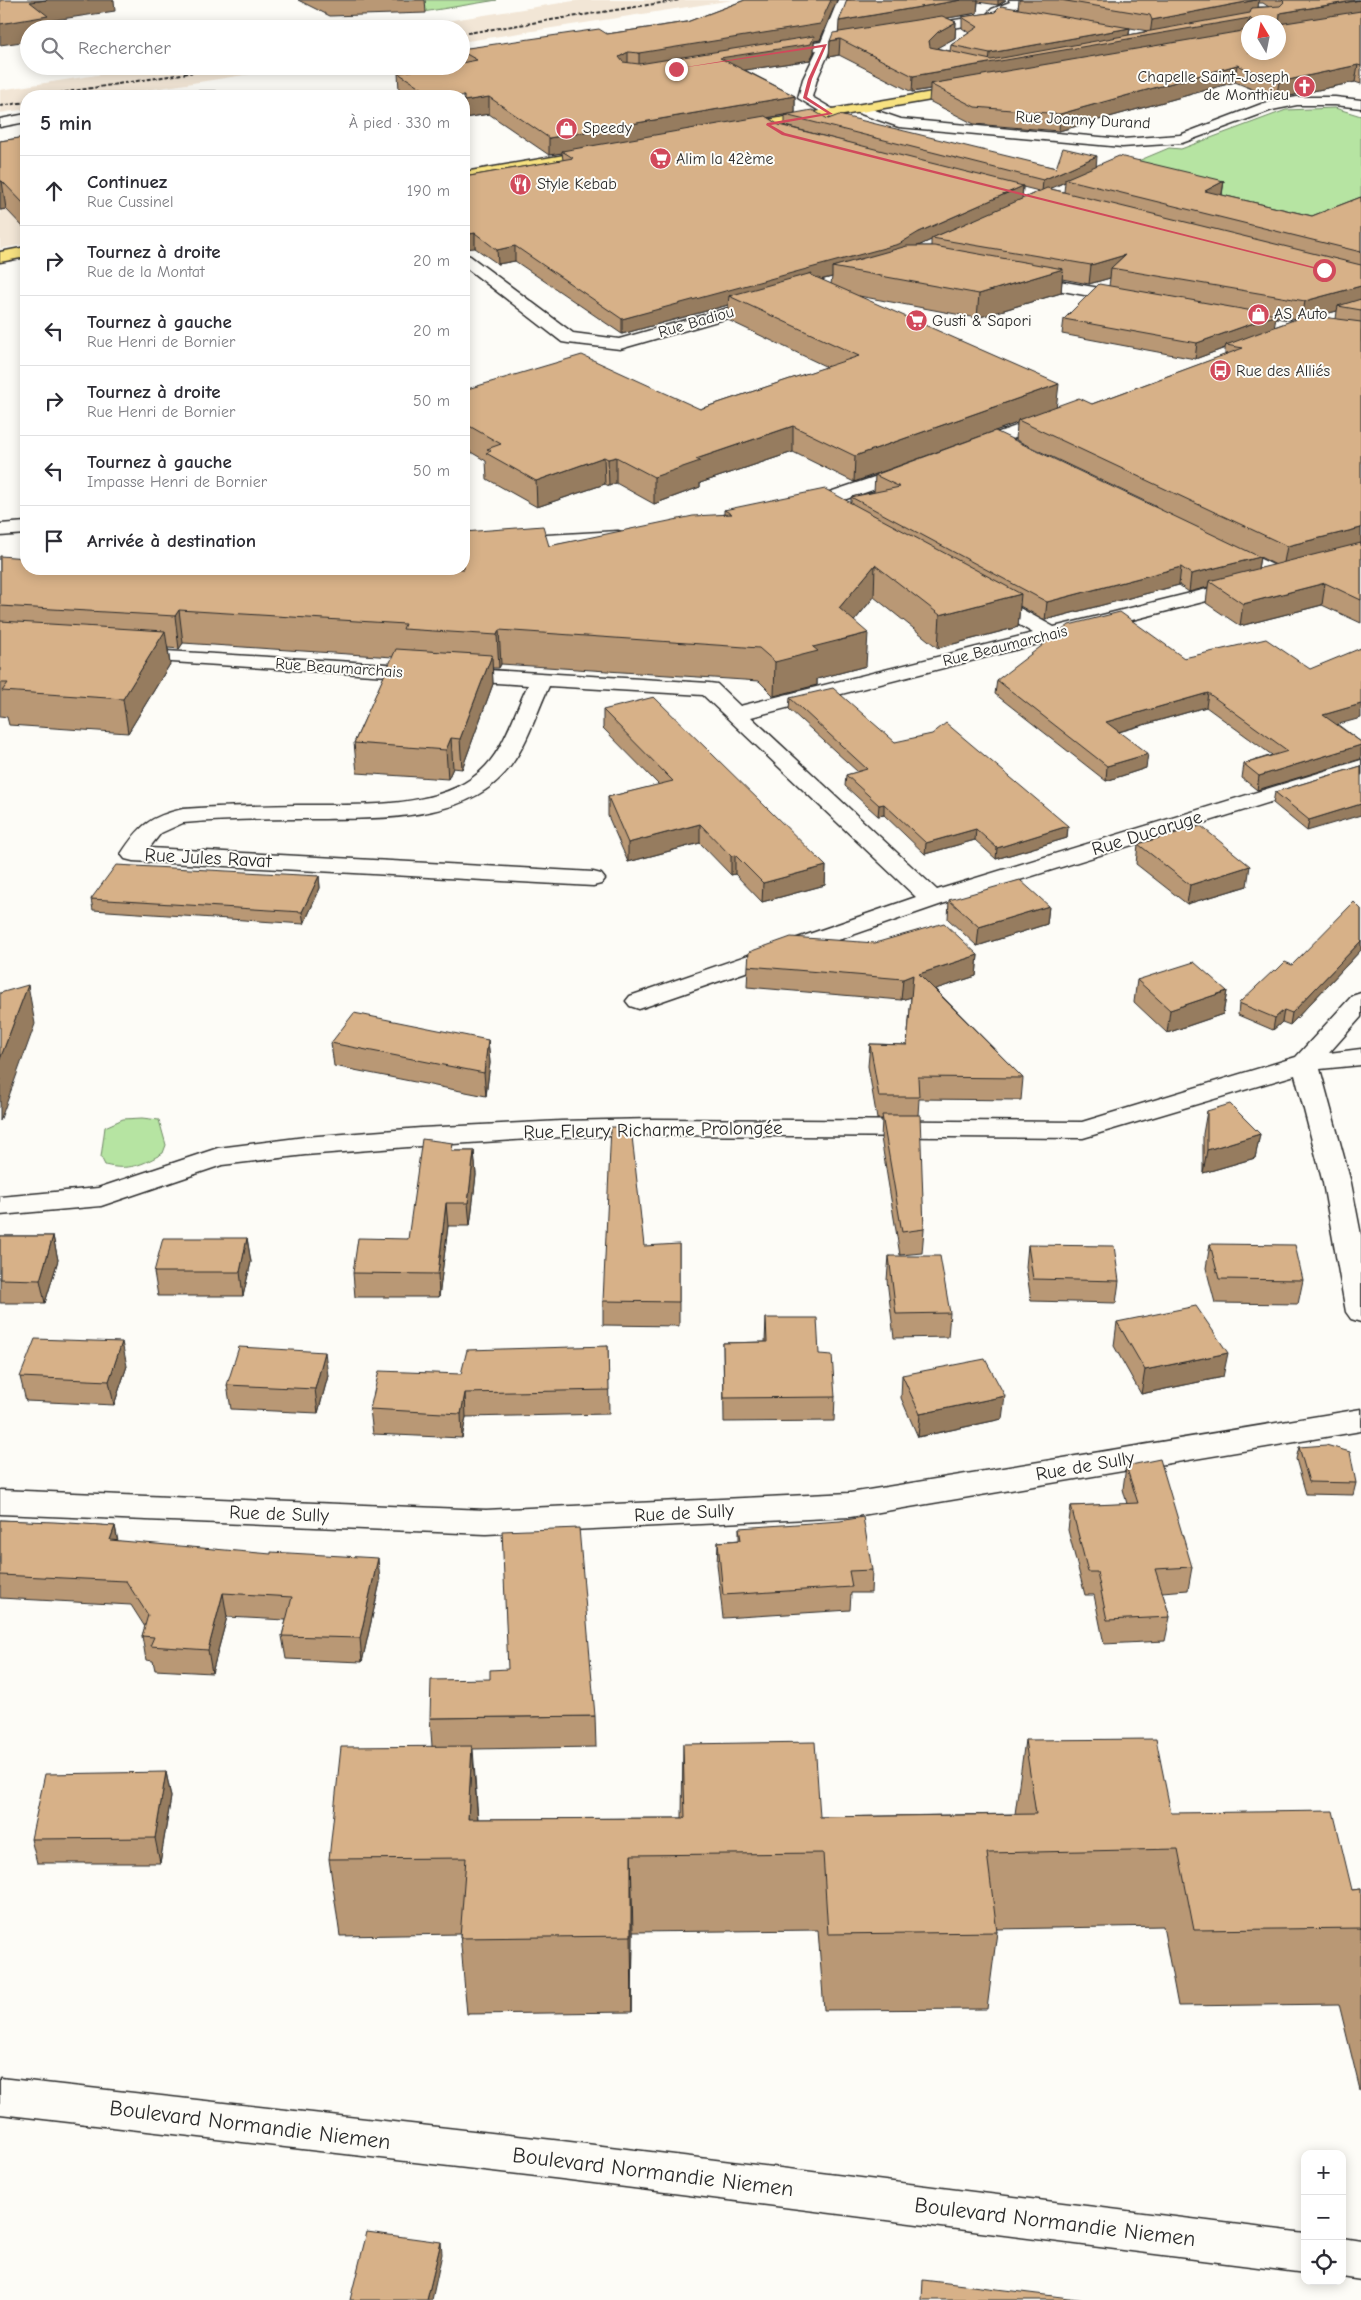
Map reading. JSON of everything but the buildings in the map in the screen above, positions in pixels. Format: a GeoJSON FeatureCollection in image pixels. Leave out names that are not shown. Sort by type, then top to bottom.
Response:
{"type":"FeatureCollection","features":[{"type":"Feature","properties":{"kind":"main road"},"geometry":{"type":"LineString","coordinates":[[722,132],[977,88]]}},
{"type":"Feature","properties":{"kind":"main road"},"geometry":{"type":"LineString","coordinates":[[470,175],[610,151]]}},
{"type":"Feature","properties":{"kind":"main road"},"geometry":{"type":"LineString","coordinates":[[0,257],[20,253]]}},
{"type":"Feature","properties":{"kind":"street"},"geometry":{"type":"LineString","coordinates":[[831,114],[805,98],[810,79],[844,0]]}},
{"type":"Feature","properties":{"kind":"street"},"geometry":{"type":"LineString","coordinates":[[903,32],[993,15],[1016,4],[1015,0]]}},
{"type":"Feature","properties":{"kind":"street"},"geometry":{"type":"LineString","coordinates":[[970,7],[993,15],[1025,16]]}},
{"type":"Feature","properties":{"kind":"street"},"geometry":{"type":"LineString","coordinates":[[942,26],[960,34]]}},
{"type":"Feature","properties":{"kind":"street"},"geometry":{"type":"LineString","coordinates":[[766,54],[884,36]]}},
{"type":"Feature","properties":{"kind":"street","name":"Rue Joanny Durand"},"geometry":{"type":"LineString","coordinates":[[860,109],[899,123],[1122,143],[1182,139],[1269,106],[1297,101],[1335,101],[1361,104]]}},
{"type":"Feature","properties":{"kind":"street"},"geometry":{"type":"LineString","coordinates":[[0,123],[20,119]]}},
{"type":"Feature","properties":{"kind":"street"},"geometry":{"type":"LineString","coordinates":[[767,124],[784,134],[794,136]]}},
{"type":"Feature","properties":{"kind":"street"},"geometry":{"type":"LineString","coordinates":[[1140,157],[1157,149],[1153,142]]}},
{"type":"Feature","properties":{"kind":"street","name":"Rue Badiou"},"geometry":{"type":"LineString","coordinates":[[470,264],[568,338],[620,344],[780,298]]}},
{"type":"Feature","properties":{"kind":"street"},"geometry":{"type":"LineString","coordinates":[[1010,277],[1145,301]]}},
{"type":"Feature","properties":{"kind":"street"},"geometry":{"type":"LineString","coordinates":[[1222,315],[1361,336]]}},
{"type":"Feature","properties":{"kind":"street"},"geometry":{"type":"LineString","coordinates":[[1270,340],[1304,327],[1342,317]]}},
{"type":"Feature","properties":{"kind":"street"},"geometry":{"type":"LineString","coordinates":[[956,454],[1068,413]]}},
{"type":"Feature","properties":{"kind":"street"},"geometry":{"type":"LineString","coordinates":[[995,439],[1015,449]]}},
{"type":"Feature","properties":{"kind":"street"},"geometry":{"type":"LineString","coordinates":[[787,511],[814,505],[929,464]]}},
{"type":"Feature","properties":{"kind":"street"},"geometry":{"type":"LineString","coordinates":[[814,505],[833,514]]}},
{"type":"Feature","properties":{"kind":"street"},"geometry":{"type":"LineString","coordinates":[[0,530],[20,528]]}},
{"type":"Feature","properties":{"kind":"street"},"geometry":{"type":"LineString","coordinates":[[470,543],[491,544],[641,535]]}},
{"type":"Feature","properties":{"kind":"street","name":"Rue Beaumarchais"},"geometry":{"type":"LineString","coordinates":[[109,653],[709,689],[736,714],[1292,574],[1207,540]]}},
{"type":"Feature","properties":{"kind":"street"},"geometry":{"type":"LineString","coordinates":[[972,590],[1051,634]]}},
{"type":"Feature","properties":{"kind":"street","name":"Rue Jules Ravat"},"geometry":{"type":"LineString","coordinates":[[541,680],[504,756],[493,772],[476,786],[453,797],[421,806],[384,811],[183,816],[162,820],[147,833],[133,854],[593,879]]}},
{"type":"Feature","properties":{"kind":"street"},"geometry":{"type":"LineString","coordinates":[[736,714],[933,900]]}},
{"type":"Feature","properties":{"kind":"street","name":"Rue Ducaruge"},"geometry":{"type":"LineString","coordinates":[[639,1001],[933,900],[1361,767]]}},
{"type":"Feature","properties":{"kind":"street"},"geometry":{"type":"LineString","coordinates":[[1361,1001],[1305,1063],[1337,1183],[1352,1216],[1361,1312]]}},
{"type":"Feature","properties":{"kind":"street","name":"Rue Fleury Richarme Prolongée"},"geometry":{"type":"LineString","coordinates":[[0,1206],[101,1197],[218,1157],[305,1146],[421,1137],[561,1129],[654,1127],[1083,1130],[1305,1063],[1361,1057]]}},
{"type":"Feature","properties":{"kind":"street","name":"Rue de Sully"},"geometry":{"type":"LineString","coordinates":[[0,1502],[486,1522],[850,1505],[1361,1420]]}},
{"type":"Feature","properties":{"kind":"street","name":"Boulevard Normandie Niemen"},"geometry":{"type":"LineString","coordinates":[[0,2096],[552,2159],[1301,2253]]}},
{"type":"Feature","properties":{"kind":"street"},"geometry":{"type":"LineString","coordinates":[[1346,2258],[1361,2260]]}},
{"type":"Feature","properties":{"kind":"shaded area"},"geometry":{"type":"Polygon","coordinates":[[[580,0],[733,0],[470,41],[470,20],[453,20],[580,0]]]}},
{"type":"Feature","properties":{"kind":"shaded area"},"geometry":{"type":"Polygon","coordinates":[[[97,75],[244,75],[147,90],[20,90],[20,110],[0,113],[0,90],[97,75]]]}},
{"type":"Feature","properties":{"kind":"shaded area"},"geometry":{"type":"Polygon","coordinates":[[[20,141],[20,245],[0,249],[0,144],[20,141]]]}},
{"type":"Feature","properties":{"kind":"green space"},"geometry":{"type":"Polygon","coordinates":[[[399,0],[497,0],[423,12],[399,0]]]}},
{"type":"Feature","properties":{"kind":"green space"},"geometry":{"type":"Polygon","coordinates":[[[1335,108],[1361,116],[1361,214],[1330,226],[1112,172],[1169,148],[1181,149],[1286,110],[1335,108]]]}},
{"type":"Feature","properties":{"kind":"green space"},"geometry":{"type":"Polygon","coordinates":[[[142,1118],[159,1120],[166,1145],[163,1153],[135,1166],[113,1167],[105,1165],[101,1157],[105,1127],[123,1119],[142,1118]]]}},
{"type":"Feature","properties":{"kind":"railway"},"geometry":{"type":"LineString","coordinates":[[470,33],[680,0]]}},
{"type":"Feature","properties":{"kind":"railway"},"geometry":{"type":"LineString","coordinates":[[79,90],[175,75]]}},
{"type":"Feature","properties":{"kind":"railway"},"geometry":{"type":"LineString","coordinates":[[0,106],[20,103]]}},
{"type":"Feature","properties":{"kind":"place","name":"Chapelle Saint-Joseph de Monthieu"},"geometry":{"type":"Point","coordinates":[1305,86]}},
{"type":"Feature","properties":{"kind":"place","name":"Speedy"},"geometry":{"type":"Point","coordinates":[567,128]}},
{"type":"Feature","properties":{"kind":"place","name":"Alim la 42ème"},"geometry":{"type":"Point","coordinates":[660,159]}},
{"type":"Feature","properties":{"kind":"place","name":"Style Kebab"},"geometry":{"type":"Point","coordinates":[521,184]}},
{"type":"Feature","properties":{"kind":"place","name":"AS Auto"},"geometry":{"type":"Point","coordinates":[1258,314]}},
{"type":"Feature","properties":{"kind":"place","name":"Gusti & Sapori"},"geometry":{"type":"Point","coordinates":[916,321]}},
{"type":"Feature","properties":{"kind":"place","name":"Rue des Alliés"},"geometry":{"type":"Point","coordinates":[1220,371]}},
{"type":"Feature","properties":{"kind":"route"},"geometry":{"type":"LineString","coordinates":[[676,69],[825,45],[810,79],[805,98],[831,114],[767,124],[784,134],[1324,270]]}}]}
